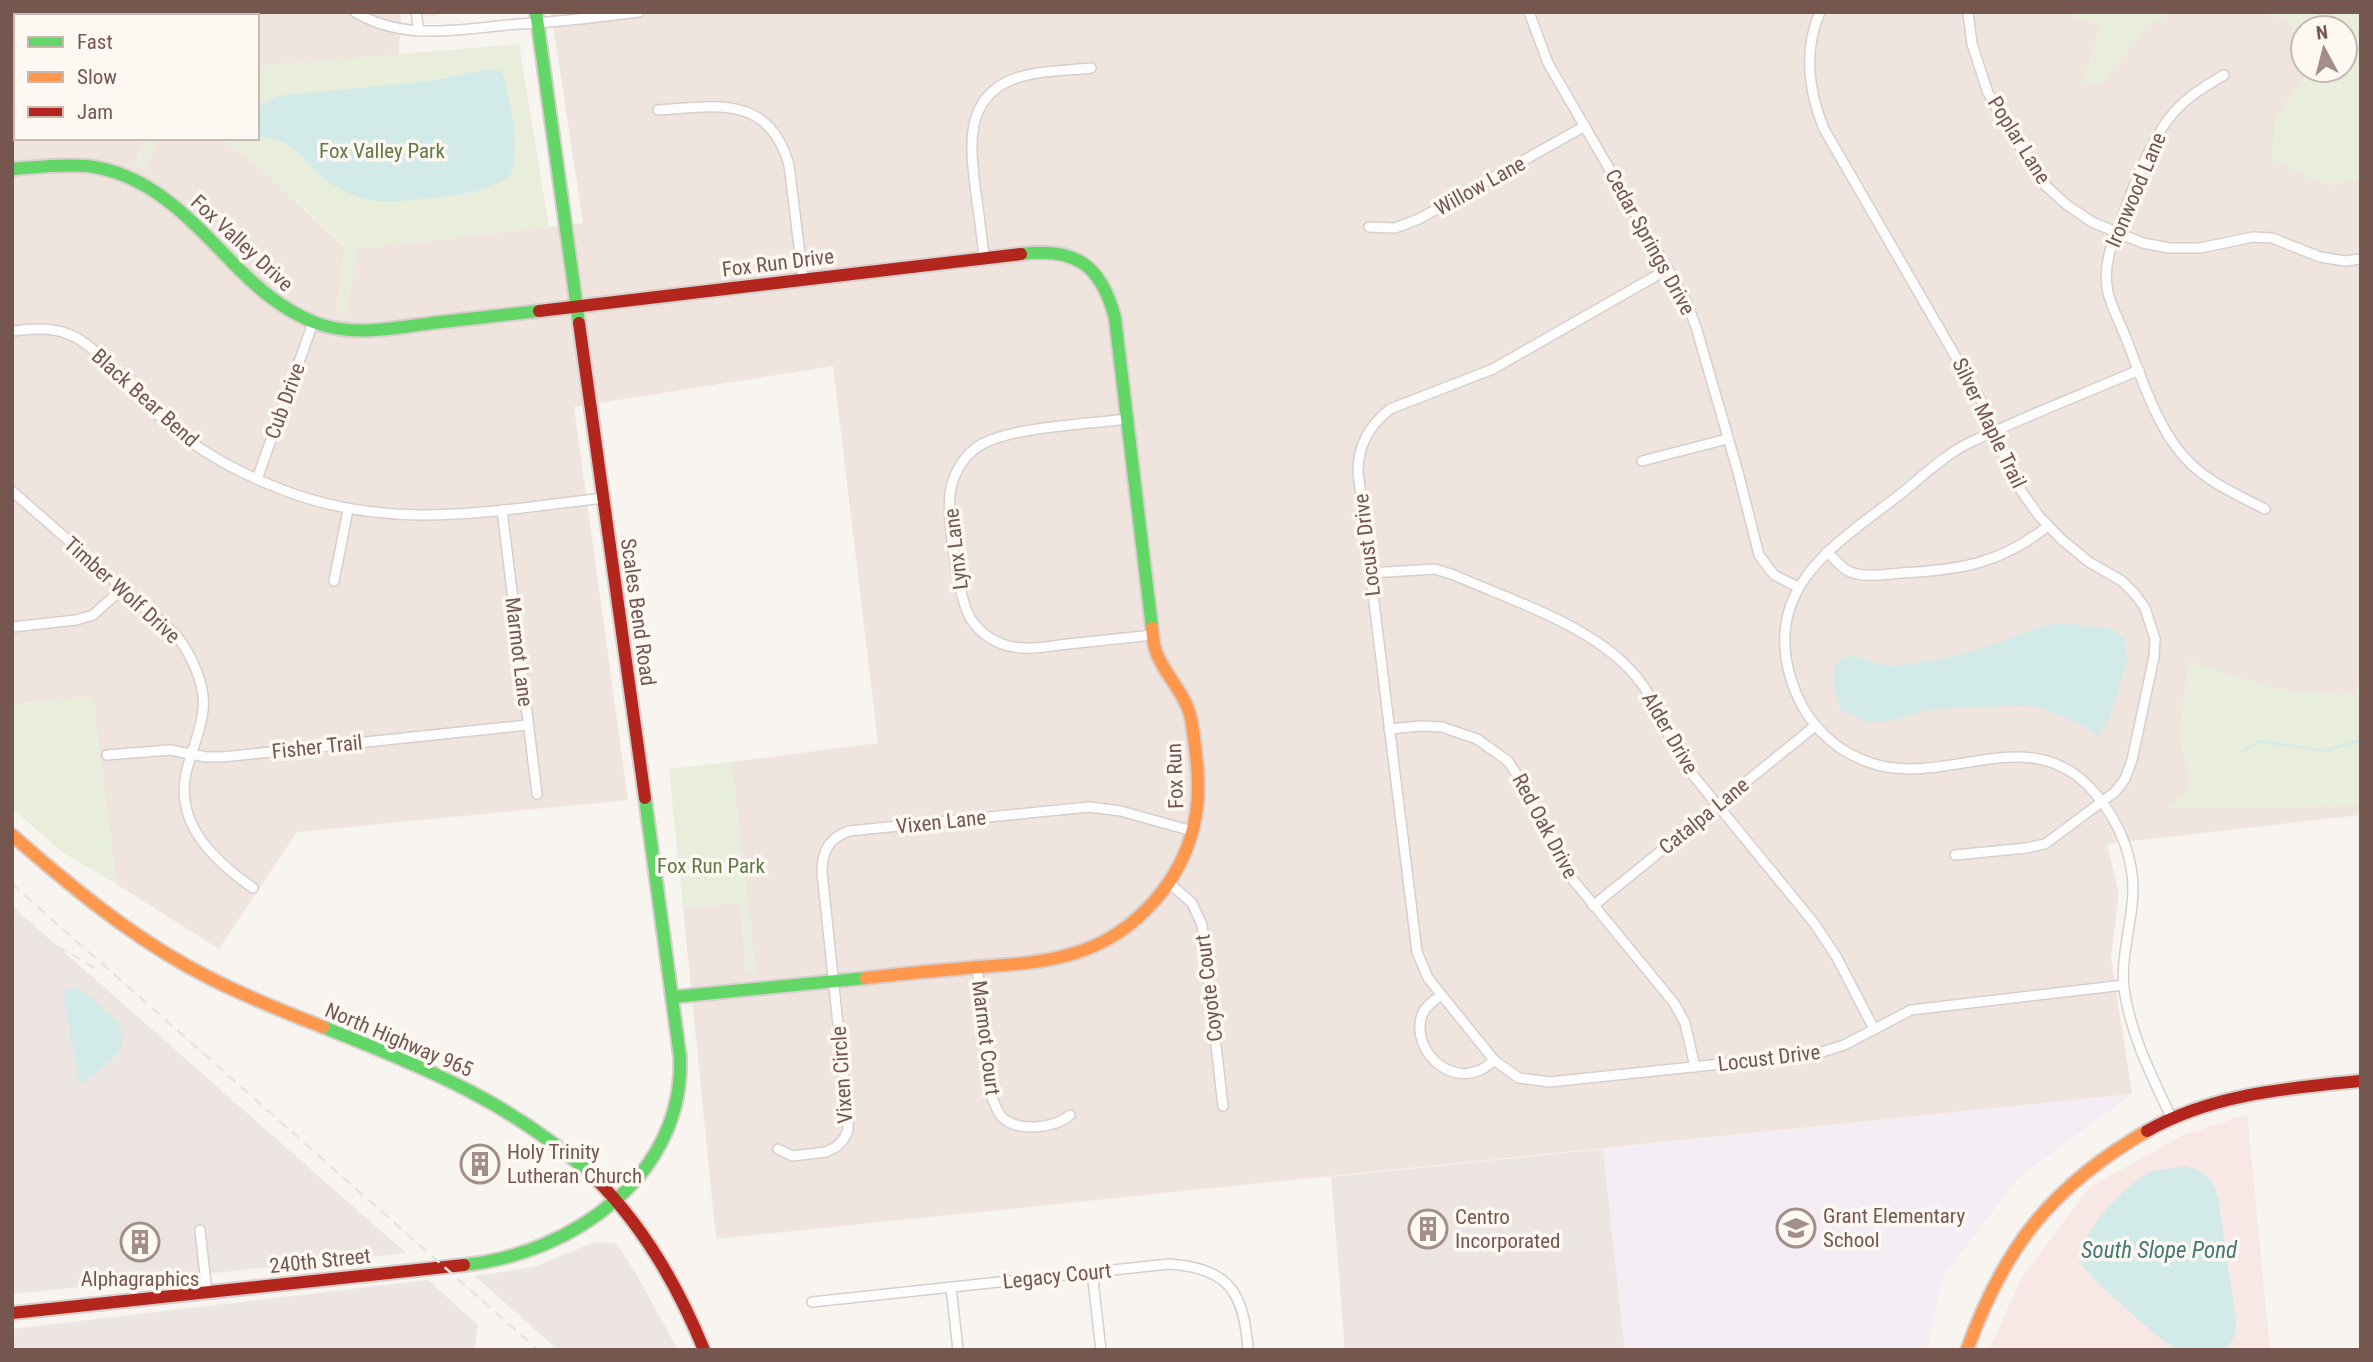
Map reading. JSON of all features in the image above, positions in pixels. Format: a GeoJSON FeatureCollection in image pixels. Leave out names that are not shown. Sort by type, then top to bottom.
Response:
{"type":"FeatureCollection","features":[{"type":"Feature","properties":{"kind":"street"},"geometry":{"type":"LineString","coordinates":[[12,14],[18,12]]}},
{"type":"Feature","properties":{"kind":"street"},"geometry":{"type":"LineString","coordinates":[[355,12],[376,23],[419,32],[441,32],[537,18],[639,12]]}},
{"type":"Feature","properties":{"kind":"street"},"geometry":{"type":"LineString","coordinates":[[416,12],[419,32]]}},
{"type":"Feature","properties":{"kind":"street","name":"Cedar Springs Drive"},"geometry":{"type":"LineString","coordinates":[[1529,12],[1548,63],[1687,303],[1759,555],[1774,575],[1798,587]]}},
{"type":"Feature","properties":{"kind":"street","name":"Silver Maple Trail"},"geometry":{"type":"LineString","coordinates":[[1820,12],[1812,38],[1809,62],[1810,86],[1824,129],[1974,387],[2015,480],[2060,540],[2089,562],[2122,581],[2135,594],[2148,615],[2155,639],[2154,657],[2132,760],[2125,779],[2115,792],[2045,844],[1955,855]]}},
{"type":"Feature","properties":{"kind":"street","name":"Poplar Lane"},"geometry":{"type":"LineString","coordinates":[[1968,12],[1972,44],[1988,93],[2031,166],[2046,186],[2092,222],[2143,243],[2169,248],[2200,248],[2253,237],[2272,238],[2320,257],[2344,261],[2361,259]]}},
{"type":"Feature","properties":{"kind":"street","name":"Scales Bend Road"},"geometry":{"type":"LineString","coordinates":[[537,18],[673,997],[680,1070],[675,1112],[667,1133],[657,1152],[615,1199]]}},
{"type":"Feature","properties":{"kind":"street"},"geometry":{"type":"LineString","coordinates":[[984,258],[972,160],[971,138],[977,114],[990,94],[1009,81],[1032,75],[1091,68]]}},
{"type":"Feature","properties":{"kind":"street","name":"Ironwood Lane"},"geometry":{"type":"LineString","coordinates":[[2224,75],[2192,95],[2163,125],[2116,233],[2106,265],[2107,288],[2138,370],[2165,430],[2188,461],[2218,485],[2265,509]]}},
{"type":"Feature","properties":{"kind":"street"},"geometry":{"type":"LineString","coordinates":[[658,110],[730,107],[755,115],[774,131],[789,165],[803,279]]}},
{"type":"Feature","properties":{"kind":"street","name":"Willow Lane"},"geometry":{"type":"LineString","coordinates":[[1369,227],[1395,228],[1430,214],[1585,126]]}},
{"type":"Feature","properties":{"kind":"street","name":"Fox Valley Drive"},"geometry":{"type":"LineString","coordinates":[[12,169],[55,165],[80,166],[111,172],[147,187],[178,208],[276,303],[313,323],[332,328],[369,331],[576,306]]}},
{"type":"Feature","properties":{"kind":"street","name":"Fox Run"},"geometry":{"type":"LineString","coordinates":[[673,997],[1048,959],[1087,949],[1123,930],[1137,919],[1169,883],[1192,831],[1198,788],[1191,719],[1182,693],[1160,663],[1153,635],[1111,297],[1097,273],[1073,256],[1044,251],[984,258]]}},
{"type":"Feature","properties":{"kind":"street","name":"Fox Run Drive"},"geometry":{"type":"LineString","coordinates":[[576,306],[984,258]]}},
{"type":"Feature","properties":{"kind":"street","name":"Locust Drive"},"geometry":{"type":"LineString","coordinates":[[1668,269],[1493,369],[1390,409],[1377,419],[1362,444],[1358,472],[1389,729],[1417,953],[1428,978],[1494,1060],[1519,1078],[1550,1082],[1816,1054],[1830,1051],[1911,1010],[2124,985]]}},
{"type":"Feature","properties":{"kind":"street","name":"Cub Drive"},"geometry":{"type":"LineString","coordinates":[[257,479],[313,323]]}},
{"type":"Feature","properties":{"kind":"street","name":"Black Bear Bend"},"geometry":{"type":"LineString","coordinates":[[12,331],[49,329],[76,337],[94,351],[179,434],[257,479],[305,498],[348,510],[399,516],[428,516],[603,498]]}},
{"type":"Feature","properties":{"kind":"street"},"geometry":{"type":"LineString","coordinates":[[2138,370],[1957,450],[1827,552],[1807,572],[1798,587],[1788,615],[1786,654],[1795,692],[1815,726],[1841,750],[1894,769],[1934,769],[2005,756],[2043,760],[2078,777],[2102,803],[2117,825],[2125,845],[2132,878],[2132,902],[2124,960],[2128,1015],[2135,1040],[2172,1119]]}},
{"type":"Feature","properties":{"kind":"street","name":"Lynx Lane"},"geometry":{"type":"LineString","coordinates":[[1127,419],[998,436],[975,448],[958,469],[950,492],[959,589],[970,618],[978,629],[996,642],[1023,648],[1153,635]]}},
{"type":"Feature","properties":{"kind":"street"},"geometry":{"type":"LineString","coordinates":[[1642,461],[1727,439]]}},
{"type":"Feature","properties":{"kind":"street","name":"Timber Wolf Drive"},"geometry":{"type":"LineString","coordinates":[[12,491],[176,635],[187,649],[204,708],[185,777],[185,793],[194,828],[212,855],[253,888]]}},
{"type":"Feature","properties":{"kind":"street"},"geometry":{"type":"LineString","coordinates":[[334,581],[348,510]]}},
{"type":"Feature","properties":{"kind":"street","name":"Marmot Lane"},"geometry":{"type":"LineString","coordinates":[[502,510],[537,794]]}},
{"type":"Feature","properties":{"kind":"street"},"geometry":{"type":"LineString","coordinates":[[1827,552],[1845,569],[1856,574],[1934,572],[1980,564],[2000,557],[2048,526]]}},
{"type":"Feature","properties":{"kind":"street","name":"Alder Drive"},"geometry":{"type":"LineString","coordinates":[[1370,573],[1435,569],[1579,630],[1602,644],[1641,683],[1675,752],[1814,923],[1836,956],[1874,1029]]}},
{"type":"Feature","properties":{"kind":"street"},"geometry":{"type":"LineString","coordinates":[[12,627],[76,620],[93,615],[123,588]]}},
{"type":"Feature","properties":{"kind":"street","name":"Fisher Trail"},"geometry":{"type":"LineString","coordinates":[[107,755],[152,750],[222,757],[528,725]]}},
{"type":"Feature","properties":{"kind":"street","name":"Red Oak Drive"},"geometry":{"type":"LineString","coordinates":[[1389,729],[1421,726],[1451,729],[1477,739],[1508,761],[1527,790],[1560,863],[1674,1003],[1685,1023],[1695,1067]]}},
{"type":"Feature","properties":{"kind":"street","name":"Catalpa Lane"},"geometry":{"type":"LineString","coordinates":[[1593,906],[1815,726]]}},
{"type":"Feature","properties":{"kind":"street","name":"Vixen Lane"},"geometry":{"type":"LineString","coordinates":[[834,981],[822,858],[825,849],[840,834],[1088,807],[1121,811],[1192,831]]}},
{"type":"Feature","properties":{"kind":"street","name":"North Highway 965"},"geometry":{"type":"LineString","coordinates":[[12,835],[77,891],[147,942],[184,964],[236,991],[494,1103],[544,1134],[576,1160],[615,1199],[651,1245],[673,1279],[704,1350]]}},
{"type":"Feature","properties":{"kind":"street","name":"Coyote Court"},"geometry":{"type":"LineString","coordinates":[[1169,883],[1192,903],[1202,925],[1223,1106]]}},
{"type":"Feature","properties":{"kind":"street","name":"Marmot Court"},"geometry":{"type":"LineString","coordinates":[[977,967],[992,1098],[1000,1115],[1010,1123],[1022,1127],[1060,1122],[1070,1115]]}},
{"type":"Feature","properties":{"kind":"street","name":"Vixen Circle"},"geometry":{"type":"LineString","coordinates":[[778,1149],[793,1156],[826,1152],[836,1147],[848,1131],[834,981]]}},
{"type":"Feature","properties":{"kind":"street"},"geometry":{"type":"LineString","coordinates":[[1441,995],[1422,1015],[1422,1039],[1433,1059],[1463,1075],[1479,1072],[1494,1060]]}},
{"type":"Feature","properties":{"kind":"street"},"geometry":{"type":"LineString","coordinates":[[1967,1350],[1998,1275],[2035,1223],[2085,1173],[2123,1146],[2172,1119],[2218,1102],[2361,1081]]}},
{"type":"Feature","properties":{"kind":"street","name":"240th Street"},"geometry":{"type":"LineString","coordinates":[[12,1313],[502,1260],[558,1240],[615,1199]]}},
{"type":"Feature","properties":{"kind":"street"},"geometry":{"type":"LineString","coordinates":[[200,1230],[207,1293]]}},
{"type":"Feature","properties":{"kind":"street","name":"Legacy Court"},"geometry":{"type":"LineString","coordinates":[[812,1302],[1169,1264],[1192,1266],[1214,1272],[1230,1287],[1240,1304],[1246,1324],[1248,1350]]}},
{"type":"Feature","properties":{"kind":"street"},"geometry":{"type":"LineString","coordinates":[[1092,1272],[1101,1350]]}},
{"type":"Feature","properties":{"kind":"street"},"geometry":{"type":"LineString","coordinates":[[951,1287],[958,1350]]}},
{"type":"Feature","properties":{"kind":"shaded area"},"geometry":{"type":"Polygon","coordinates":[[[12,12],[401,12],[399,55],[259,66],[259,14],[14,14],[14,140],[144,140],[135,166],[144,170],[158,140],[222,140],[266,172],[345,248],[337,314],[346,314],[356,249],[583,223],[551,12],[2361,12],[2361,815],[2107,844],[2119,893],[2111,957],[2132,1094],[716,1239],[683,908],[740,902],[747,974],[755,973],[731,762],[878,743],[833,366],[574,407],[628,800],[297,832],[219,949],[116,884],[92,696],[12,705],[12,12]]]}},
{"type":"Feature","properties":{"kind":"shaded area"},"geometry":{"type":"Polygon","coordinates":[[[401,12],[454,12],[431,16],[401,12]]]}},
{"type":"Feature","properties":{"kind":"shaded area"},"geometry":{"type":"Polygon","coordinates":[[[12,906],[406,1253],[12,1294],[12,906]]]}},
{"type":"Feature","properties":{"kind":"shaded area","name":"Grant Elementary School"},"geometry":{"type":"Polygon","coordinates":[[[2132,1094],[2019,1177],[1942,1278],[1928,1350],[1625,1350],[1603,1149],[2132,1094]]]}},
{"type":"Feature","properties":{"kind":"shaded area"},"geometry":{"type":"Polygon","coordinates":[[[2247,1114],[2270,1350],[1989,1350],[2021,1279],[2090,1187],[2181,1136],[2247,1114]]]}},
{"type":"Feature","properties":{"kind":"shaded area"},"geometry":{"type":"Polygon","coordinates":[[[1603,1149],[1625,1350],[1345,1350],[1331,1177],[1603,1149]]]}},
{"type":"Feature","properties":{"kind":"shaded area"},"geometry":{"type":"Polygon","coordinates":[[[595,1242],[616,1243],[678,1350],[558,1350],[475,1276],[534,1267],[595,1242]]]}},
{"type":"Feature","properties":{"kind":"shaded area"},"geometry":{"type":"Polygon","coordinates":[[[428,1280],[478,1325],[474,1350],[12,1350],[12,1329],[428,1280]]]}},
{"type":"Feature","properties":{"kind":"green space"},"geometry":{"type":"Polygon","coordinates":[[[2057,12],[2173,12],[2150,24],[2098,87],[2083,82],[2101,25],[2057,12]]]}},
{"type":"Feature","properties":{"kind":"green space"},"geometry":{"type":"Polygon","coordinates":[[[2256,12],[2361,12],[2361,178],[2330,186],[2273,160],[2275,118],[2299,84],[2359,84],[2359,14],[2289,14],[2289,24],[2287,19],[2256,12]]]}},
{"type":"Feature","properties":{"kind":"green space","name":"Fox Valley Park"},"geometry":{"type":"Polygon","coordinates":[[[519,44],[549,227],[357,249],[346,315],[337,315],[345,247],[266,172],[222,140],[259,140],[259,66],[519,44]]]}},
{"type":"Feature","properties":{"kind":"green space"},"geometry":{"type":"Polygon","coordinates":[[[144,140],[158,140],[144,170],[135,166],[144,140]]]}},
{"type":"Feature","properties":{"kind":"green space"},"geometry":{"type":"Polygon","coordinates":[[[2188,661],[2275,689],[2357,695],[2361,662],[2361,806],[2166,808],[2190,788],[2180,735],[2188,661]]]}},
{"type":"Feature","properties":{"kind":"green space"},"geometry":{"type":"Polygon","coordinates":[[[92,696],[116,884],[62,852],[12,808],[12,705],[92,696]]]}},
{"type":"Feature","properties":{"kind":"green space","name":"Fox Run Park"},"geometry":{"type":"Polygon","coordinates":[[[731,762],[756,973],[747,974],[740,902],[683,908],[669,769],[731,762]]]}},
{"type":"Feature","properties":{"kind":"water"},"geometry":{"type":"Polygon","coordinates":[[[489,69],[501,71],[514,126],[515,151],[510,176],[483,189],[453,195],[385,202],[369,200],[328,182],[288,145],[259,137],[259,106],[277,96],[431,81],[489,69]]]}},
{"type":"Feature","properties":{"kind":"water"},"geometry":{"type":"Polygon","coordinates":[[[2064,623],[2112,629],[2124,638],[2127,661],[2109,719],[2098,737],[2085,726],[2033,705],[1932,709],[1886,722],[1866,722],[1840,709],[1834,684],[1835,665],[1848,655],[1885,665],[1919,663],[1976,650],[2041,627],[2064,623]]]}},
{"type":"Feature","properties":{"kind":"water"},"geometry":{"type":"Polygon","coordinates":[[[69,988],[86,994],[119,1023],[122,1035],[117,1052],[80,1085],[65,1006],[64,994],[69,988]]]}},
{"type":"Feature","properties":{"kind":"water","name":"South Slope Pond"},"geometry":{"type":"Polygon","coordinates":[[[2186,1166],[2208,1177],[2218,1199],[2236,1320],[2233,1338],[2221,1349],[2187,1350],[2169,1345],[2126,1308],[2081,1263],[2080,1256],[2089,1233],[2108,1207],[2124,1192],[2148,1173],[2186,1166]]]}},
{"type":"Feature","properties":{"kind":"waterway"},"geometry":{"type":"LineString","coordinates":[[2245,750],[2260,741],[2324,751],[2361,740]]}},
{"type":"Feature","properties":{"kind":"railway"},"geometry":{"type":"LineString","coordinates":[[12,884],[538,1350]]}},
{"type":"Feature","properties":{"kind":"railway"},"geometry":{"type":"LineString","coordinates":[[12,921],[97,970]]}},
{"type":"Feature","properties":{"kind":"traffic: fast"},"geometry":{"type":"LineString","coordinates":[[536,12],[579,323]]}},
{"type":"Feature","properties":{"kind":"traffic: fast"},"geometry":{"type":"LineString","coordinates":[[12,169],[87,166],[130,178],[149,188],[184,214],[270,297],[304,318],[330,327],[374,330],[539,311]]}},
{"type":"Feature","properties":{"kind":"traffic: fast"},"geometry":{"type":"LineString","coordinates":[[1021,254],[1057,254],[1071,257],[1094,273],[1109,300],[1115,318],[1152,628]]}},
{"type":"Feature","properties":{"kind":"traffic: fast"},"geometry":{"type":"LineString","coordinates":[[464,1265],[504,1258],[544,1244],[581,1225],[614,1201],[642,1172],[664,1138],[677,1099],[680,1057],[645,798]]}},
{"type":"Feature","properties":{"kind":"traffic: fast"},"geometry":{"type":"LineString","coordinates":[[673,997],[866,978]]}},
{"type":"Feature","properties":{"kind":"traffic: fast"},"geometry":{"type":"LineString","coordinates":[[323,1027],[466,1089],[532,1128],[595,1178]]}},
{"type":"Feature","properties":{"kind":"traffic: slow"},"geometry":{"type":"LineString","coordinates":[[866,978],[1020,964],[1072,954],[1117,934],[1154,902],[1181,861],[1190,838],[1196,814],[1198,780],[1190,714],[1157,654],[1152,628]]}},
{"type":"Feature","properties":{"kind":"traffic: slow"},"geometry":{"type":"LineString","coordinates":[[12,835],[96,905],[163,952],[237,991],[323,1027]]}},
{"type":"Feature","properties":{"kind":"traffic: slow"},"geometry":{"type":"LineString","coordinates":[[1967,1350],[1997,1280],[2035,1222],[2084,1174],[2147,1131]]}},
{"type":"Feature","properties":{"kind":"traffic: jam"},"geometry":{"type":"LineString","coordinates":[[539,311],[1021,254]]}},
{"type":"Feature","properties":{"kind":"traffic: jam"},"geometry":{"type":"LineString","coordinates":[[579,323],[645,798]]}},
{"type":"Feature","properties":{"kind":"traffic: jam"},"geometry":{"type":"LineString","coordinates":[[2147,1131],[2172,1119],[2224,1101],[2278,1090],[2361,1081]]}},
{"type":"Feature","properties":{"kind":"traffic: jam"},"geometry":{"type":"LineString","coordinates":[[595,1178],[629,1217],[658,1258],[683,1303],[704,1350]]}},
{"type":"Feature","properties":{"kind":"traffic: jam"},"geometry":{"type":"LineString","coordinates":[[12,1313],[464,1265]]}},
{"type":"Feature","properties":{"kind":"place","name":"Holy Trinity Lutheran Church"},"geometry":{"type":"Point","coordinates":[480,1164]}},
{"type":"Feature","properties":{"kind":"place","name":"Grant Elementary School"},"geometry":{"type":"Point","coordinates":[1796,1228]}},
{"type":"Feature","properties":{"kind":"place","name":"Centro Incorporated"},"geometry":{"type":"Point","coordinates":[1428,1229]}},
{"type":"Feature","properties":{"kind":"place","name":"Alphagraphics"},"geometry":{"type":"Point","coordinates":[140,1242]}}]}
